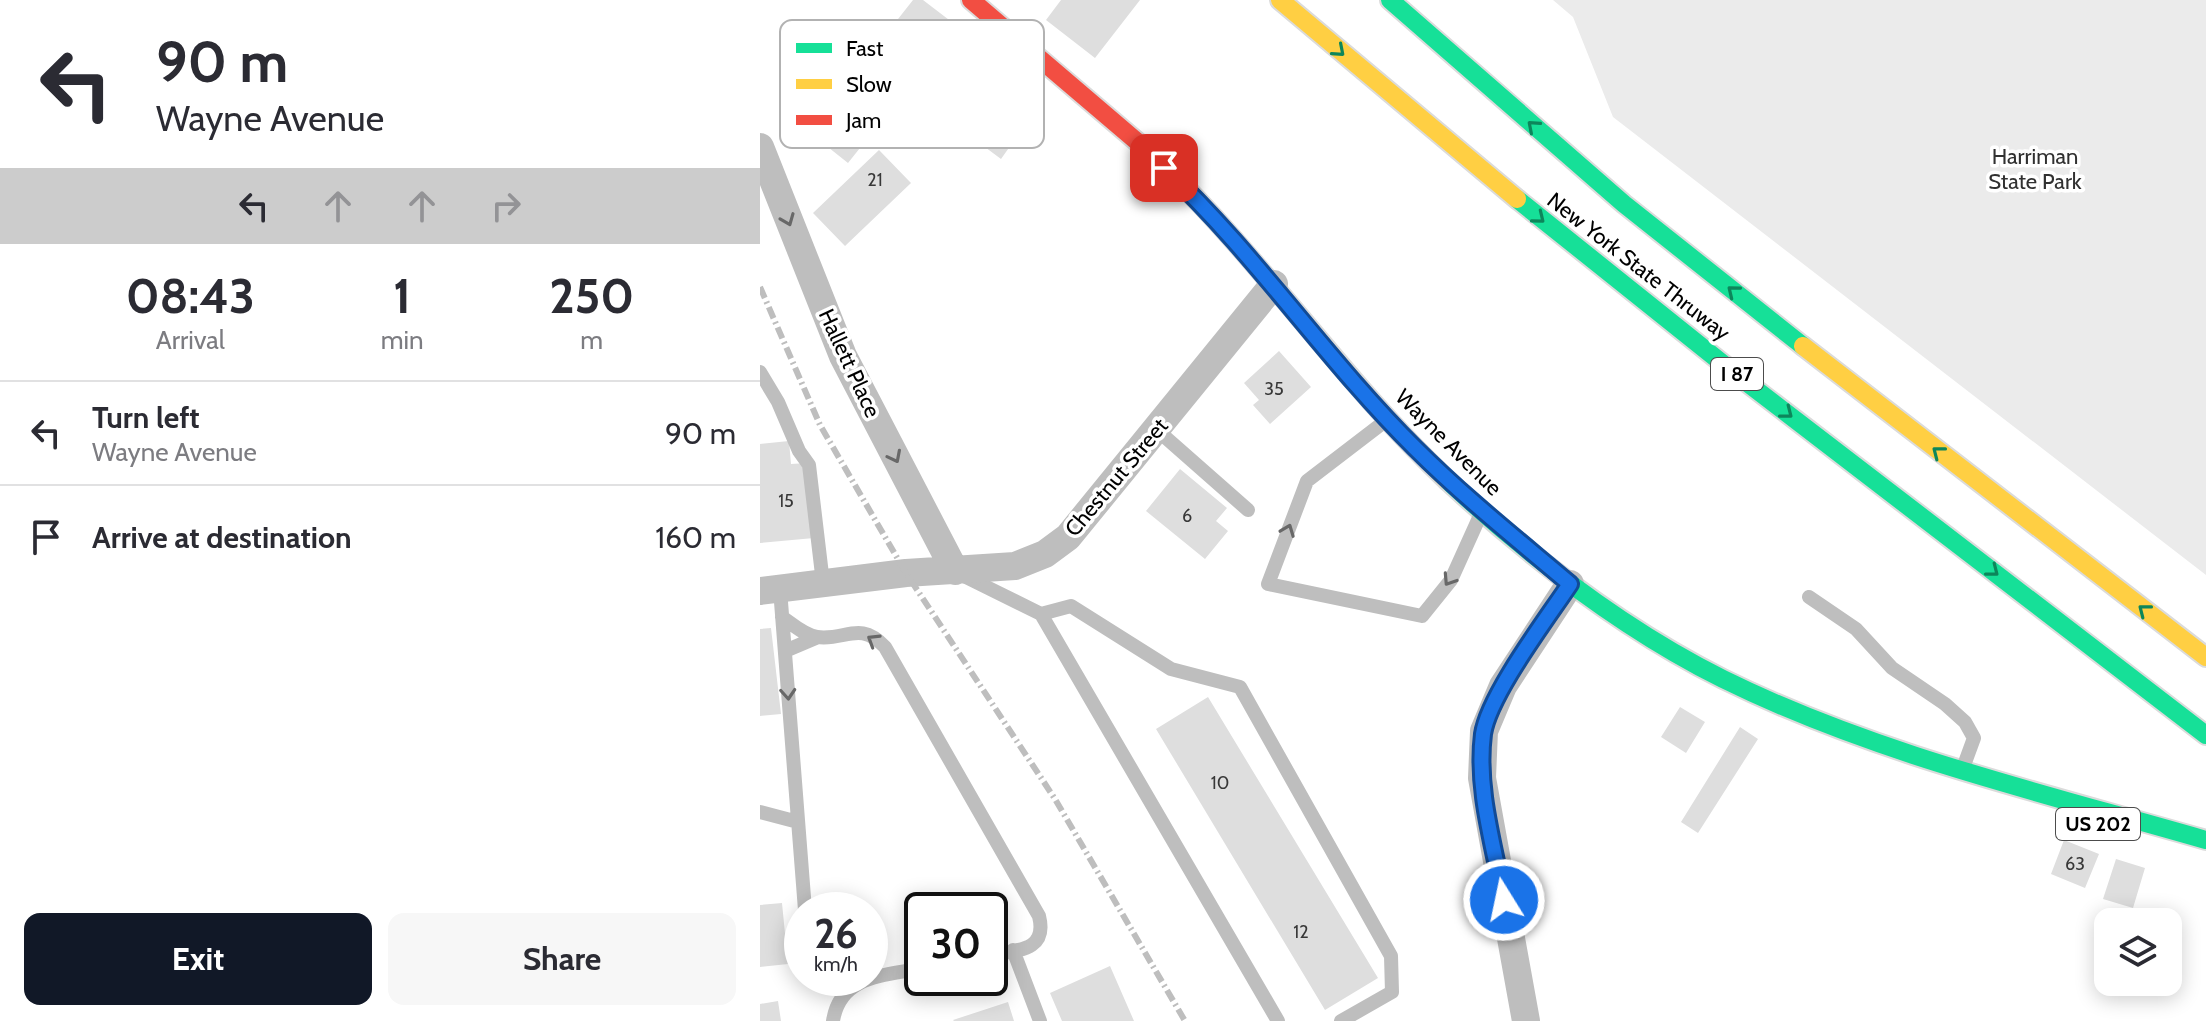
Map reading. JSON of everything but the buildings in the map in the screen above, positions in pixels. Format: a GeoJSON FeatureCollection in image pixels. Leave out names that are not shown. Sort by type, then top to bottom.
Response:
{"type":"FeatureCollection","features":[{"type":"Feature","properties":{"kind":"main road","name":"Wayne Avenue"},"geometry":{"type":"LineString","coordinates":[[971,0],[994,20]]}},
{"type":"Feature","properties":{"kind":"main road","name":"New York State Thruway"},"geometry":{"type":"LineString","coordinates":[[1280,0],[1445,142],[1584,255],[2206,735]]}},
{"type":"Feature","properties":{"kind":"main road","name":"New York State Thruway"},"geometry":{"type":"LineString","coordinates":[[1390,0],[1636,214],[1903,425],[2206,657]]}},
{"type":"Feature","properties":{"kind":"main road","name":"Wayne Avenue"},"geometry":{"type":"LineString","coordinates":[[1044,63],[1207,208],[1414,448],[1570,584],[1657,643],[1739,688],[1834,729],[1990,780],[2206,840]]}},
{"type":"Feature","properties":{"kind":"main road","name":"Wayne Avenue"},"geometry":{"type":"LineString","coordinates":[[1990,780],[2139,841]]}},
{"type":"Feature","properties":{"kind":"street","name":"Hallett Place"},"geometry":{"type":"LineString","coordinates":[[760,147],[843,356],[955,571]]}},
{"type":"Feature","properties":{"kind":"street","name":"Chestnut Street"},"geometry":{"type":"LineString","coordinates":[[770,590],[906,573],[1015,566],[1045,554],[1068,537],[1274,284]]}},
{"type":"Feature","properties":{"kind":"street"},"geometry":{"type":"LineString","coordinates":[[1526,1021],[1482,778],[1484,731],[1503,686],[1570,584]]}},
{"type":"Feature","properties":{"kind":"lane"},"geometry":{"type":"LineString","coordinates":[[760,372],[809,465],[823,583]]}},
{"type":"Feature","properties":{"kind":"lane"},"geometry":{"type":"LineString","coordinates":[[1389,419],[1307,481],[1268,584],[1422,616],[1451,580],[1483,510]]}},
{"type":"Feature","properties":{"kind":"lane"},"geometry":{"type":"LineString","coordinates":[[1156,429],[1248,510]]}},
{"type":"Feature","properties":{"kind":"lane"},"geometry":{"type":"LineString","coordinates":[[955,571],[1041,614],[1278,1021]]}},
{"type":"Feature","properties":{"kind":"lane"},"geometry":{"type":"LineString","coordinates":[[770,590],[782,617],[804,892]]}},
{"type":"Feature","properties":{"kind":"lane"},"geometry":{"type":"LineString","coordinates":[[1809,597],[1856,629],[1892,668],[1945,704],[1965,722],[1974,738],[1962,771]]}},
{"type":"Feature","properties":{"kind":"lane"},"geometry":{"type":"LineString","coordinates":[[1041,614],[1071,606],[1171,669],[1240,687],[1391,956],[1392,992],[1341,1021]]}},
{"type":"Feature","properties":{"kind":"lane"},"geometry":{"type":"LineString","coordinates":[[782,617],[802,631],[818,637]]}},
{"type":"Feature","properties":{"kind":"lane"},"geometry":{"type":"LineString","coordinates":[[785,651],[818,637],[857,632],[868,633],[885,647],[1039,916],[1042,927],[1039,940],[1030,947],[1008,951]]}},
{"type":"Feature","properties":{"kind":"lane"},"geometry":{"type":"LineString","coordinates":[[760,812],[798,822]]}},
{"type":"Feature","properties":{"kind":"lane"},"geometry":{"type":"LineString","coordinates":[[1013,950],[1040,1021]]}},
{"type":"Feature","properties":{"kind":"lane"},"geometry":{"type":"LineString","coordinates":[[833,1021],[840,996]]}},
{"type":"Feature","properties":{"kind":"green space","name":"Harriman State Park"},"geometry":{"type":"Polygon","coordinates":[[[1553,0],[2206,0],[2206,575],[1613,117],[1573,17],[1553,0]]]}},
{"type":"Feature","properties":{"kind":"railway"},"geometry":{"type":"LineString","coordinates":[[760,287],[820,425],[906,573],[1055,799],[1185,1021]]}},
{"type":"Feature","properties":{"kind":"traffic: fast"},"geometry":{"type":"LineString","coordinates":[[1390,0],[1624,204],[1803,346]]}},
{"type":"Feature","properties":{"kind":"traffic: fast"},"geometry":{"type":"LineString","coordinates":[[1517,199],[1737,375],[2206,735]]}},
{"type":"Feature","properties":{"kind":"traffic: fast"},"geometry":{"type":"LineString","coordinates":[[1448,481],[1578,590],[1649,637],[1723,679],[1781,706],[1900,751],[2206,840]]}},
{"type":"Feature","properties":{"kind":"traffic: slow"},"geometry":{"type":"LineString","coordinates":[[1280,0],[1517,199]]}},
{"type":"Feature","properties":{"kind":"traffic: slow"},"geometry":{"type":"LineString","coordinates":[[1141,145],[1221,226],[1369,399],[1448,481]]}},
{"type":"Feature","properties":{"kind":"traffic: slow"},"geometry":{"type":"LineString","coordinates":[[1803,346],[2206,657]]}},
{"type":"Feature","properties":{"kind":"traffic: jam"},"geometry":{"type":"LineString","coordinates":[[971,0],[994,20]]}},
{"type":"Feature","properties":{"kind":"traffic: jam"},"geometry":{"type":"LineString","coordinates":[[1044,62],[1141,145]]}},
{"type":"Feature","properties":{"kind":"route"},"geometry":{"type":"LineString","coordinates":[[1164,168],[1207,208],[1414,448],[1570,584],[1503,686],[1484,731],[1482,778],[1504,900]]}}]}
